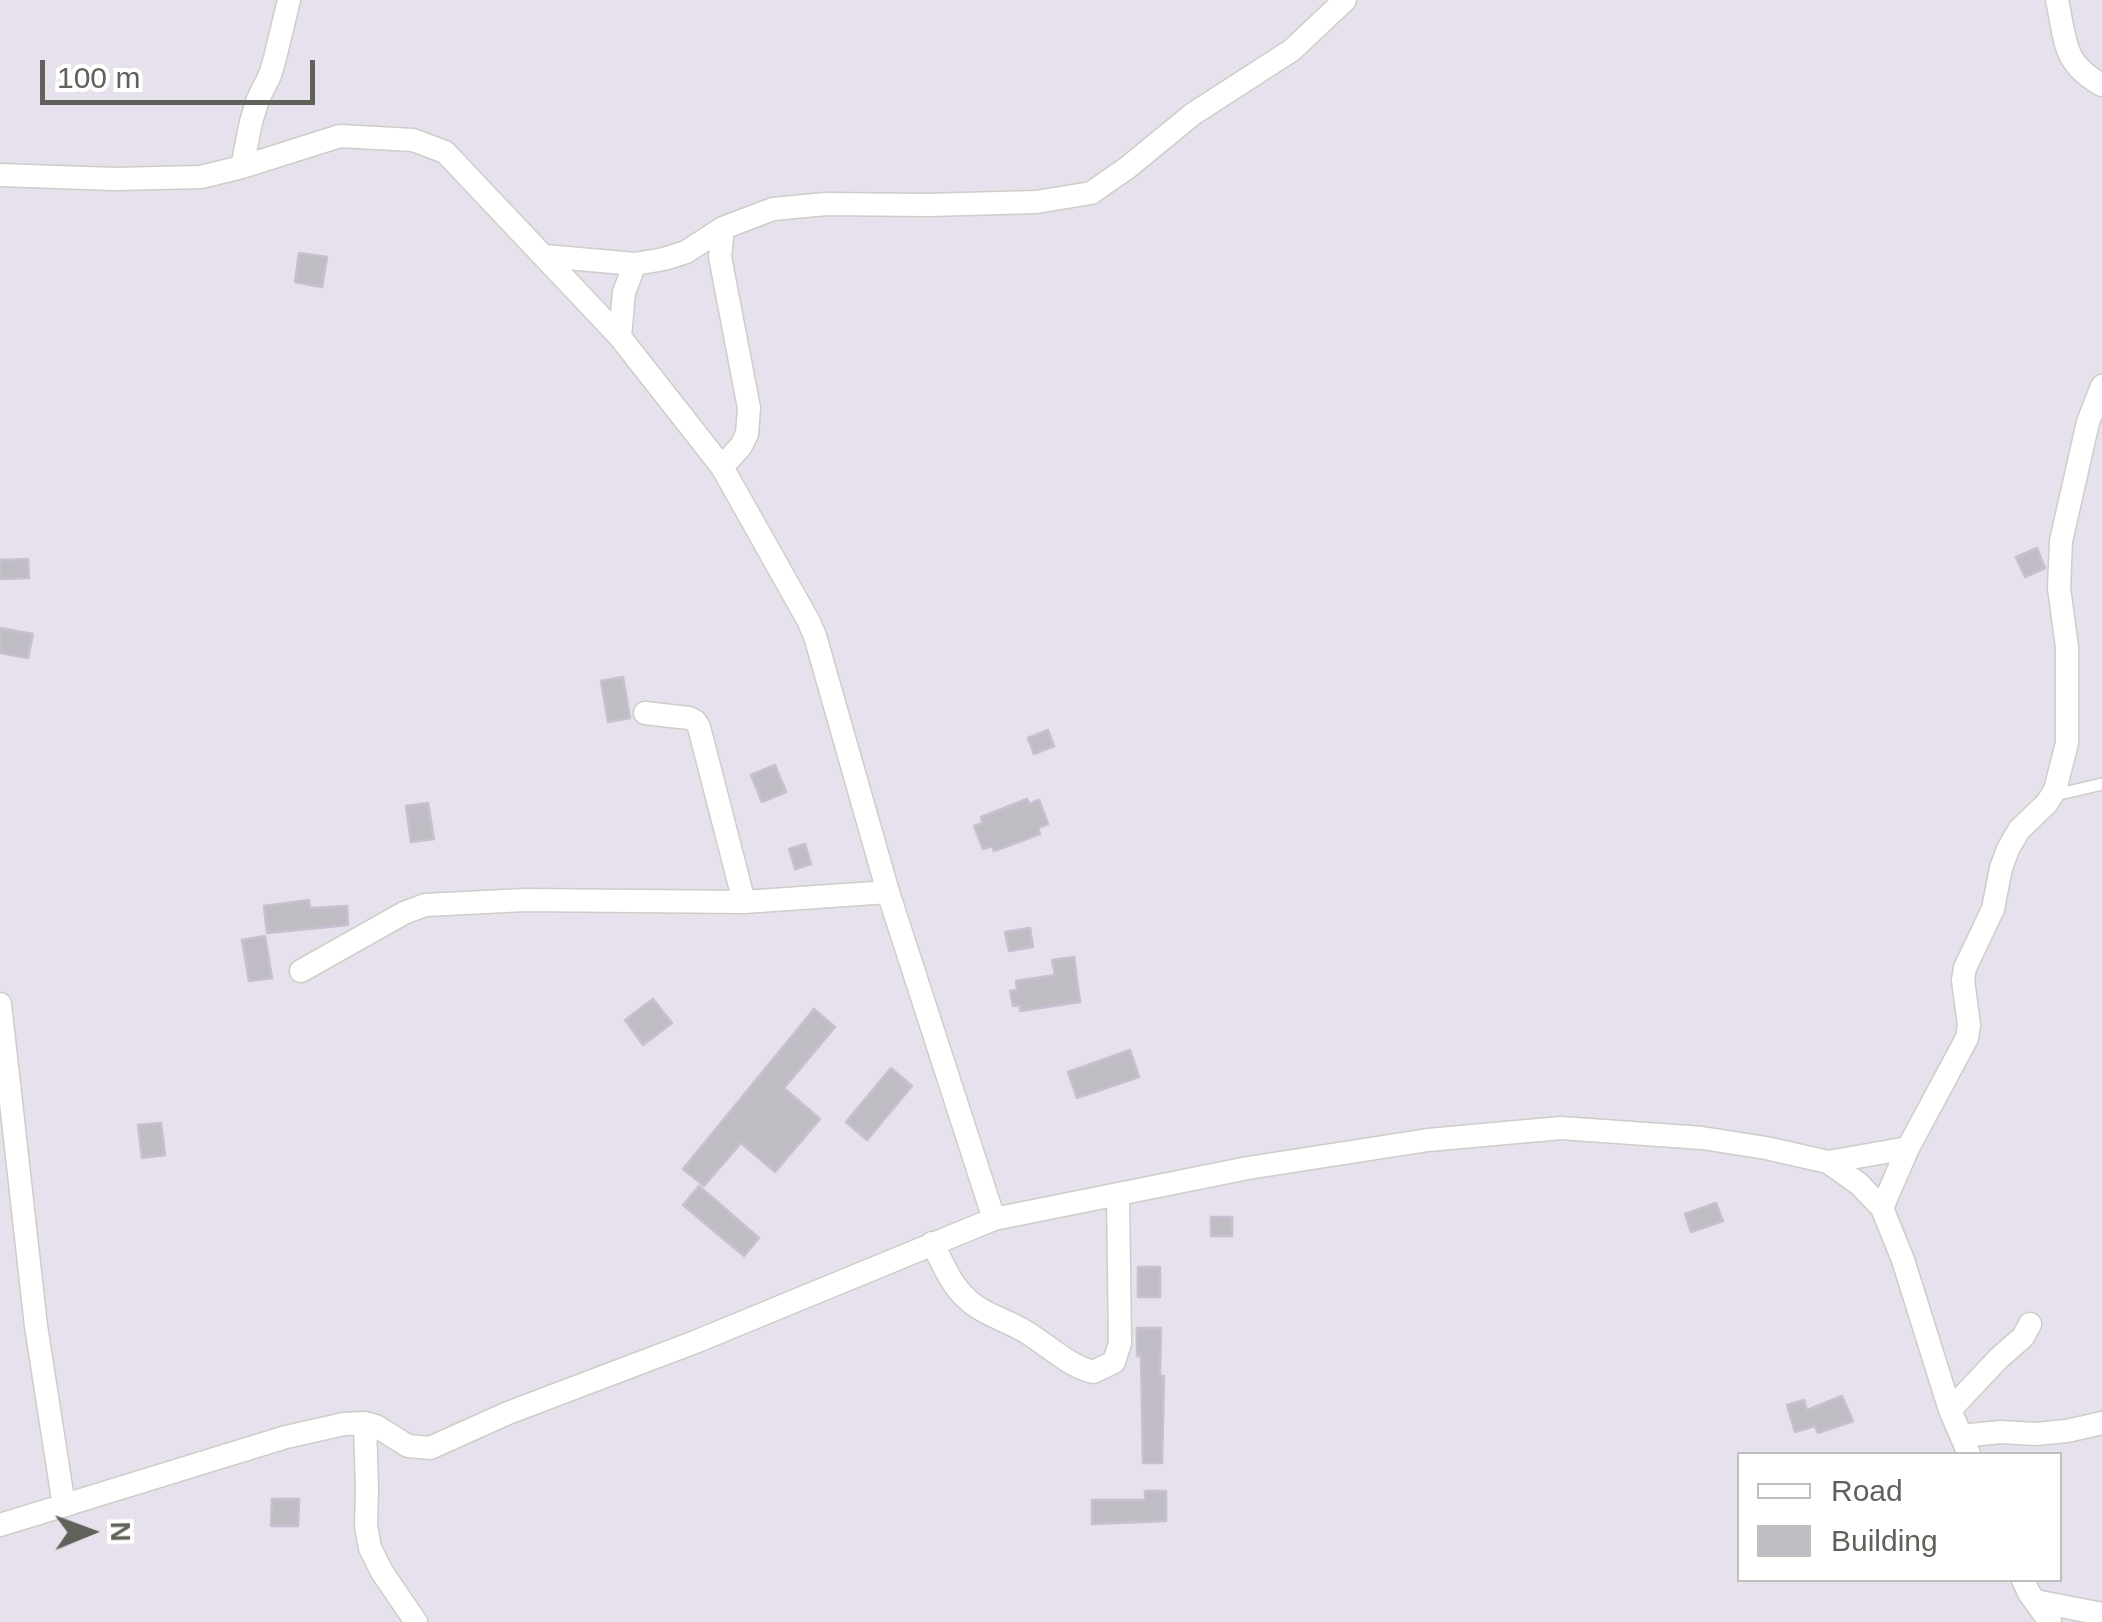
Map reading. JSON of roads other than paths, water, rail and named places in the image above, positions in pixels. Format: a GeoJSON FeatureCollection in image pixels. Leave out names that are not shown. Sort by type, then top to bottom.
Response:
{"type":"FeatureCollection","features":[{"type":"Feature","properties":{"kind":"street"},"geometry":{"type":"LineString","coordinates":[[242,167],[254,110],[276,58],[289,0]]}},
{"type":"Feature","properties":{"kind":"street"},"geometry":{"type":"LineString","coordinates":[[545,256],[635,264],[664,260],[686,252],[723,228],[773,209],[808,205],[1036,202],[1091,193],[1193,114],[1292,50],[1345,0]]}},
{"type":"Feature","properties":{"kind":"street"},"geometry":{"type":"LineString","coordinates":[[2057,0],[2071,61],[2085,76],[2102,85]]}},
{"type":"Feature","properties":{"kind":"street"},"geometry":{"type":"LineString","coordinates":[[0,175],[201,177],[340,136],[413,140],[445,152],[545,256],[620,337],[722,466],[815,636],[888,892],[994,1219]]}},
{"type":"Feature","properties":{"kind":"street"},"geometry":{"type":"LineString","coordinates":[[722,466],[747,434],[749,408],[721,268],[723,228]]}},
{"type":"Feature","properties":{"kind":"street"},"geometry":{"type":"LineString","coordinates":[[620,337],[624,292],[635,264]]}},
{"type":"Feature","properties":{"kind":"street"},"geometry":{"type":"LineString","coordinates":[[1882,1208],[1908,1148],[1966,1038],[1969,1025],[1965,968],[1992,909],[2008,849],[2019,830],[2051,796],[2060,776],[2067,743],[2067,647],[2059,588],[2061,541],[2088,422],[2102,386]]}},
{"type":"Feature","properties":{"kind":"street"},"geometry":{"type":"LineString","coordinates":[[645,713],[690,718],[699,727],[744,902]]}},
{"type":"Feature","properties":{"kind":"street"},"geometry":{"type":"LineString","coordinates":[[301,970],[425,905],[525,900],[744,902],[888,892]]}},
{"type":"Feature","properties":{"kind":"street"},"geometry":{"type":"LineString","coordinates":[[0,1004],[36,1326],[64,1506]]}},
{"type":"Feature","properties":{"kind":"street"},"geometry":{"type":"LineString","coordinates":[[0,1525],[286,1437],[344,1424],[376,1426],[408,1446],[430,1448],[508,1413],[695,1342],[994,1219],[1248,1168],[1428,1140],[1561,1128],[1702,1138],[1828,1162],[1859,1184],[1882,1208],[1965,1445],[2001,1432],[2035,1434],[2102,1423]]}},
{"type":"Feature","properties":{"kind":"street"},"geometry":{"type":"LineString","coordinates":[[1828,1162],[1908,1148]]}},
{"type":"Feature","properties":{"kind":"street"},"geometry":{"type":"LineString","coordinates":[[932,1243],[965,1298],[1068,1362],[1094,1372],[1114,1362],[1120,1342],[1118,1195]]}},
{"type":"Feature","properties":{"kind":"street"},"geometry":{"type":"LineString","coordinates":[[1950,1410],[2023,1337],[2030,1324]]}},
{"type":"Feature","properties":{"kind":"street"},"geometry":{"type":"LineString","coordinates":[[365,1423],[366,1526],[370,1548],[416,1622]]}},
{"type":"Feature","properties":{"kind":"street"},"geometry":{"type":"LineString","coordinates":[[2024,1582],[2050,1622]]}},
{"type":"Feature","properties":{"kind":"street"},"geometry":{"type":"LineString","coordinates":[[2034,1601],[2102,1614]]}},
{"type":"Feature","properties":{"kind":"lane"},"geometry":{"type":"LineString","coordinates":[[2051,796],[2102,784]]}}]}
